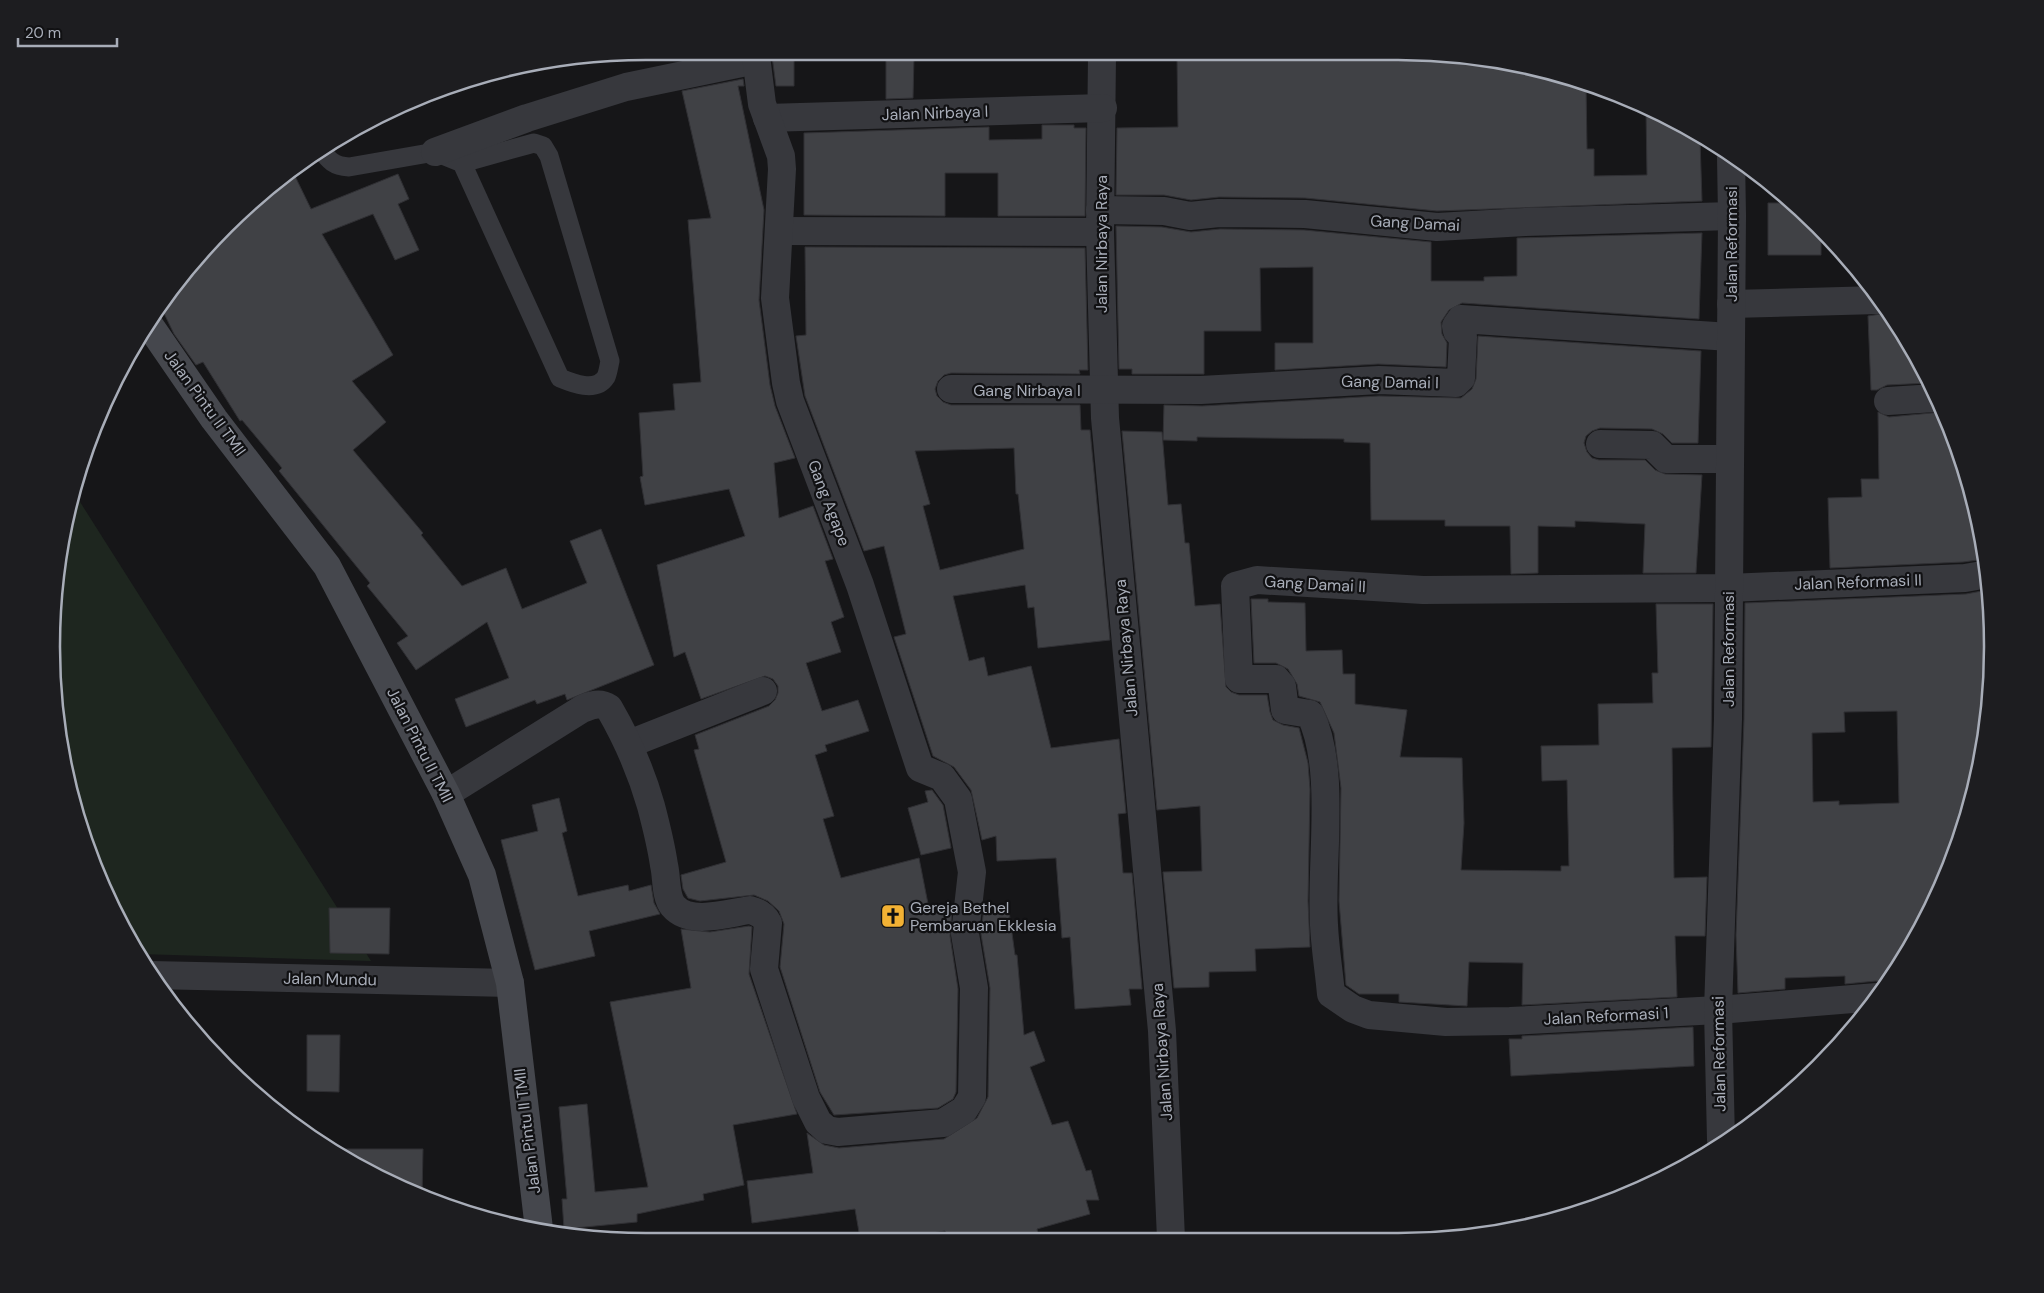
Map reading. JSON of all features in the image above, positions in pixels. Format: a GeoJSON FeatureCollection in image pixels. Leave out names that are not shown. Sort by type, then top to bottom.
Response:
{"type":"FeatureCollection","features":[{"type":"Feature","properties":{"kind":"street"},"geometry":{"type":"LineString","coordinates":[[435,152],[528,118],[626,87],[747,60]]}},
{"type":"Feature","properties":{"kind":"street","name":"Gang Agape"},"geometry":{"type":"LineString","coordinates":[[629,744],[650,805],[669,896],[673,906],[688,915],[698,917],[750,910],[758,912],[766,918],[768,923],[764,969],[806,1098],[818,1122],[827,1130],[838,1132],[943,1123],[964,1110],[972,1097],[974,988],[965,934],[972,872],[958,799],[942,777],[920,768],[860,585],[790,401],[775,298],[782,169],[780,156],[762,104],[756,60]]}},
{"type":"Feature","properties":{"kind":"street","name":"Jalan Nirbaya Raya"},"geometry":{"type":"LineString","coordinates":[[1102,60],[1100,221],[1104,390],[1162,1031],[1171,1233]]}},
{"type":"Feature","properties":{"kind":"street","name":"Jalan Nirbaya I"},"geometry":{"type":"LineString","coordinates":[[767,118],[1102,108]]}},
{"type":"Feature","properties":{"kind":"street","name":"Jalan Reformasi"},"geometry":{"type":"LineString","coordinates":[[1720,1136],[1718,1010],[1728,719],[1732,216],[1730,164]]}},
{"type":"Feature","properties":{"kind":"street","name":"Gang Damai"},"geometry":{"type":"LineString","coordinates":[[1100,221],[1164,211],[1190,216],[1218,213],[1305,214],[1437,227],[1525,222],[1732,216]]}},
{"type":"Feature","properties":{"kind":"street"},"geometry":{"type":"LineString","coordinates":[[778,231],[1100,221]]}},
{"type":"Feature","properties":{"kind":"street"},"geometry":{"type":"LineString","coordinates":[[1731,304],[1871,300]]}},
{"type":"Feature","properties":{"kind":"street","name":"Gang Damai I"},"geometry":{"type":"LineString","coordinates":[[1104,390],[1201,390],[1379,380],[1456,383],[1461,378],[1463,337],[1457,331],[1456,326],[1461,319],[1730,337]]}},
{"type":"Feature","properties":{"kind":"street","name":"Jalan Pintu II TMII"},"geometry":{"type":"LineString","coordinates":[[153,330],[214,418],[327,566],[446,794],[482,875],[510,983],[538,1223]]}},
{"type":"Feature","properties":{"kind":"street","name":"Gang Nirbaya I"},"geometry":{"type":"LineString","coordinates":[[951,389],[1104,390]]}},
{"type":"Feature","properties":{"kind":"street"},"geometry":{"type":"LineString","coordinates":[[1888,401],[1929,398]]}},
{"type":"Feature","properties":{"kind":"street"},"geometry":{"type":"LineString","coordinates":[[1600,444],[1652,445],[1666,459],[1729,459]]}},
{"type":"Feature","properties":{"kind":"street","name":"Jalan Reformasi II"},"geometry":{"type":"LineString","coordinates":[[1728,588],[1965,578],[1980,575]]}},
{"type":"Feature","properties":{"kind":"street","name":"Gang Damai II"},"geometry":{"type":"LineString","coordinates":[[1339,1001],[1331,994],[1324,925],[1324,772],[1316,727],[1310,714],[1284,710],[1282,686],[1276,679],[1239,678],[1235,586],[1264,580],[1423,590],[1728,588]]}},
{"type":"Feature","properties":{"kind":"street"},"geometry":{"type":"LineString","coordinates":[[446,794],[590,706],[604,705],[609,708],[629,744],[762,691]]}},
{"type":"Feature","properties":{"kind":"street","name":"Jalan Mundu"},"geometry":{"type":"LineString","coordinates":[[161,975],[510,983]]}},
{"type":"Feature","properties":{"kind":"street","name":"Jalan Reformasi 1"},"geometry":{"type":"LineString","coordinates":[[1339,1001],[1369,1015],[1446,1022],[1510,1021],[1718,1010],[1867,998]]}},
{"type":"Feature","properties":{"kind":"lane"},"geometry":{"type":"LineString","coordinates":[[325,156],[329,162],[349,167],[435,152],[462,163],[534,143],[543,146],[550,156],[610,361],[606,377],[598,383],[581,386],[560,378],[462,163]]}},
{"type":"Feature","properties":{"kind":"shaded area"},"geometry":{"type":"Polygon","coordinates":[[[79,500],[371,961],[148,954],[120,906],[91,835],[71,761],[65,723],[61,685],[61,608],[71,532],[79,500]]]}},
{"type":"Feature","properties":{"kind":"building"},"geometry":{"type":"Polygon","coordinates":[[[773,60],[794,60],[794,86],[776,86],[773,60]]]}},
{"type":"Feature","properties":{"kind":"building"},"geometry":{"type":"Polygon","coordinates":[[[886,60],[914,60],[913,98],[886,99],[886,60]]]}},
{"type":"Feature","properties":{"kind":"building"},"geometry":{"type":"Polygon","coordinates":[[[1177,60],[1398,60],[1474,65],[1512,71],[1586,91],[1587,149],[1594,149],[1594,176],[1647,175],[1646,115],[1691,139],[1700,145],[1702,201],[1437,211],[1305,198],[1219,197],[1191,200],[1164,195],[1116,195],[1117,128],[1178,127],[1177,60]]]}},
{"type":"Feature","properties":{"kind":"building"},"geometry":{"type":"Polygon","coordinates":[[[743,79],[744,86],[738,86],[764,210],[759,300],[770,385],[775,406],[795,458],[774,463],[779,518],[813,506],[833,559],[825,561],[844,617],[831,622],[841,652],[806,663],[822,711],[858,700],[869,731],[825,745],[827,751],[815,755],[834,816],[823,819],[841,878],[919,858],[930,914],[952,911],[950,936],[958,989],[956,1092],[953,1099],[938,1108],[834,1115],[820,1092],[780,967],[784,924],[779,911],[768,901],[754,895],[700,901],[688,898],[683,889],[681,875],[726,862],[694,750],[699,749],[695,735],[769,706],[775,700],[778,693],[778,686],[773,679],[765,676],[701,699],[685,652],[674,657],[657,565],[745,536],[729,489],[645,505],[640,477],[643,476],[639,413],[675,410],[673,384],[701,382],[688,220],[711,218],[682,91],[743,79]]]}},
{"type":"Feature","properties":{"kind":"building"},"geometry":{"type":"Polygon","coordinates":[[[1042,125],[1074,125],[1074,128],[1086,128],[1085,216],[998,216],[998,173],[945,173],[945,216],[804,215],[804,133],[989,127],[989,140],[1042,139],[1042,125]]]}},
{"type":"Feature","properties":{"kind":"building"},"geometry":{"type":"Polygon","coordinates":[[[398,174],[409,199],[398,204],[419,250],[395,260],[373,214],[322,234],[393,355],[352,381],[386,422],[353,450],[423,533],[421,535],[462,586],[506,568],[522,609],[587,583],[570,541],[601,529],[654,665],[567,700],[565,694],[537,704],[535,700],[466,727],[455,699],[509,678],[487,622],[416,670],[397,643],[408,636],[367,586],[370,583],[279,471],[282,468],[242,420],[240,421],[203,362],[196,365],[174,334],[164,314],[181,289],[232,232],[289,181],[295,177],[311,209],[398,174]]]}},
{"type":"Feature","properties":{"kind":"building"},"geometry":{"type":"Polygon","coordinates":[[[1768,203],[1781,203],[1821,242],[1821,255],[1768,255],[1768,203]]]}},
{"type":"Feature","properties":{"kind":"building"},"geometry":{"type":"Polygon","coordinates":[[[1116,226],[1162,227],[1191,232],[1220,229],[1304,230],[1431,242],[1431,281],[1484,281],[1484,277],[1517,276],[1517,238],[1702,233],[1699,319],[1462,303],[1449,310],[1441,322],[1442,334],[1447,343],[1446,367],[1378,364],[1275,370],[1275,343],[1313,343],[1313,267],[1260,268],[1261,331],[1204,331],[1204,374],[1132,374],[1132,369],[1119,369],[1116,226]]]}},
{"type":"Feature","properties":{"kind":"building"},"geometry":{"type":"Polygon","coordinates":[[[805,247],[1085,248],[1088,370],[1079,370],[1080,374],[951,373],[944,375],[938,381],[935,389],[937,396],[943,402],[951,405],[1080,405],[1081,430],[1090,430],[1110,640],[1038,648],[1034,607],[1028,608],[1025,585],[953,596],[969,661],[984,657],[988,676],[1031,666],[1051,748],[1119,739],[1126,813],[1118,814],[1123,873],[1132,873],[1142,989],[1129,989],[1131,1005],[1075,1009],[1070,937],[1062,938],[1056,858],[997,861],[996,836],[982,840],[971,790],[954,767],[933,756],[894,637],[906,634],[884,546],[864,551],[805,396],[796,336],[806,335],[805,247]],[[1014,448],[915,451],[930,504],[923,506],[940,570],[1024,549],[1018,494],[1016,494],[1014,448]]]}},
{"type":"Feature","properties":{"kind":"building"},"geometry":{"type":"Polygon","coordinates":[[[1880,314],[1922,383],[1887,385],[1877,390],[1871,390],[1868,316],[1880,314]]]}},
{"type":"Feature","properties":{"kind":"building"},"geometry":{"type":"Polygon","coordinates":[[[1478,336],[1701,351],[1698,443],[1672,443],[1663,434],[1652,429],[1600,428],[1586,436],[1584,443],[1587,452],[1592,458],[1599,460],[1645,460],[1655,470],[1665,474],[1702,475],[1696,573],[1643,573],[1645,524],[1575,521],[1575,527],[1538,526],[1538,573],[1511,574],[1510,526],[1445,526],[1445,520],[1371,520],[1370,443],[1344,442],[1344,439],[1197,437],[1197,441],[1163,440],[1164,405],[1202,406],[1379,396],[1461,398],[1472,389],[1476,379],[1478,336]]]}},
{"type":"Feature","properties":{"kind":"building"},"geometry":{"type":"Polygon","coordinates":[[[1878,412],[1889,417],[1935,413],[1953,458],[1964,495],[1977,560],[1830,568],[1828,498],[1862,497],[1861,479],[1879,479],[1878,412]]]}},
{"type":"Feature","properties":{"kind":"building"},"geometry":{"type":"Polygon","coordinates":[[[1122,431],[1162,432],[1168,505],[1181,504],[1185,543],[1189,543],[1195,606],[1220,604],[1226,687],[1231,692],[1239,695],[1267,695],[1273,720],[1283,725],[1299,728],[1308,763],[1310,789],[1308,901],[1310,947],[1255,949],[1256,971],[1209,972],[1209,987],[1174,988],[1163,872],[1202,871],[1200,806],[1157,810],[1122,431]]]}},
{"type":"Feature","properties":{"kind":"building"},"geometry":{"type":"Polygon","coordinates":[[[1981,591],[1984,646],[1983,685],[1973,761],[1964,798],[1953,835],[1924,906],[1878,982],[1845,984],[1845,976],[1785,978],[1785,989],[1738,993],[1736,935],[1744,719],[1745,603],[1966,594],[1981,591]],[[1897,711],[1844,712],[1845,732],[1812,733],[1813,802],[1839,801],[1839,805],[1899,803],[1897,711]]]}},
{"type":"Feature","properties":{"kind":"building"},"geometry":{"type":"Polygon","coordinates":[[[1251,599],[1268,599],[1268,602],[1305,603],[1306,651],[1342,650],[1343,674],[1355,674],[1355,704],[1407,710],[1400,757],[1462,758],[1464,823],[1461,870],[1561,871],[1561,866],[1569,866],[1567,780],[1542,781],[1541,746],[1599,745],[1598,704],[1653,703],[1652,673],[1658,673],[1656,604],[1713,604],[1711,747],[1672,748],[1674,878],[1707,877],[1705,936],[1675,936],[1677,997],[1522,1005],[1523,963],[1469,962],[1467,1006],[1399,1002],[1399,994],[1359,994],[1346,985],[1339,901],[1341,788],[1334,733],[1320,702],[1299,696],[1297,684],[1288,669],[1276,663],[1254,663],[1251,599]]]}},
{"type":"Feature","properties":{"kind":"building"},"geometry":{"type":"Polygon","coordinates":[[[932,790],[943,805],[951,848],[921,855],[908,808],[928,802],[925,791],[932,790]]]}},
{"type":"Feature","properties":{"kind":"building"},"geometry":{"type":"Polygon","coordinates":[[[559,798],[567,831],[562,833],[578,896],[628,885],[629,891],[651,885],[654,903],[660,914],[589,931],[595,956],[535,970],[501,840],[538,831],[532,805],[559,798]]]}},
{"type":"Feature","properties":{"kind":"building"},"geometry":{"type":"Polygon","coordinates":[[[1008,904],[1015,955],[1017,955],[1024,1035],[1034,1031],[1045,1061],[1030,1067],[1052,1125],[1068,1121],[1086,1171],[1091,1170],[1099,1200],[1086,1200],[1090,1214],[1037,1229],[1038,1233],[946,1233],[945,1231],[932,1233],[859,1233],[855,1209],[752,1223],[747,1181],[813,1173],[807,1133],[824,1145],[839,1148],[944,1139],[977,1118],[988,1097],[990,988],[981,934],[984,907],[1008,904]]]}},
{"type":"Feature","properties":{"kind":"building"},"geometry":{"type":"Polygon","coordinates":[[[329,908],[390,908],[389,954],[330,953],[329,908]]]}},
{"type":"Feature","properties":{"kind":"building"},"geometry":{"type":"Polygon","coordinates":[[[752,927],[749,974],[797,1114],[733,1125],[744,1185],[703,1194],[704,1200],[637,1214],[637,1222],[572,1228],[564,1227],[562,1199],[567,1199],[559,1107],[587,1104],[595,1192],[648,1187],[610,1002],[691,988],[681,929],[710,932],[752,927]]]}},
{"type":"Feature","properties":{"kind":"building"},"geometry":{"type":"Polygon","coordinates":[[[1693,1027],[1694,1066],[1511,1076],[1509,1039],[1522,1039],[1522,1036],[1693,1027]]]}},
{"type":"Feature","properties":{"kind":"building"},"geometry":{"type":"Polygon","coordinates":[[[307,1035],[340,1035],[339,1092],[307,1091],[307,1035]]]}},
{"type":"Feature","properties":{"kind":"building"},"geometry":{"type":"Polygon","coordinates":[[[345,1149],[423,1149],[422,1188],[387,1173],[345,1149]]]}},
{"type":"Feature","properties":{"kind":"place","name":"Gereja Bethel Pembaruan Ekklesia"},"geometry":{"type":"Point","coordinates":[893,916]}}]}
